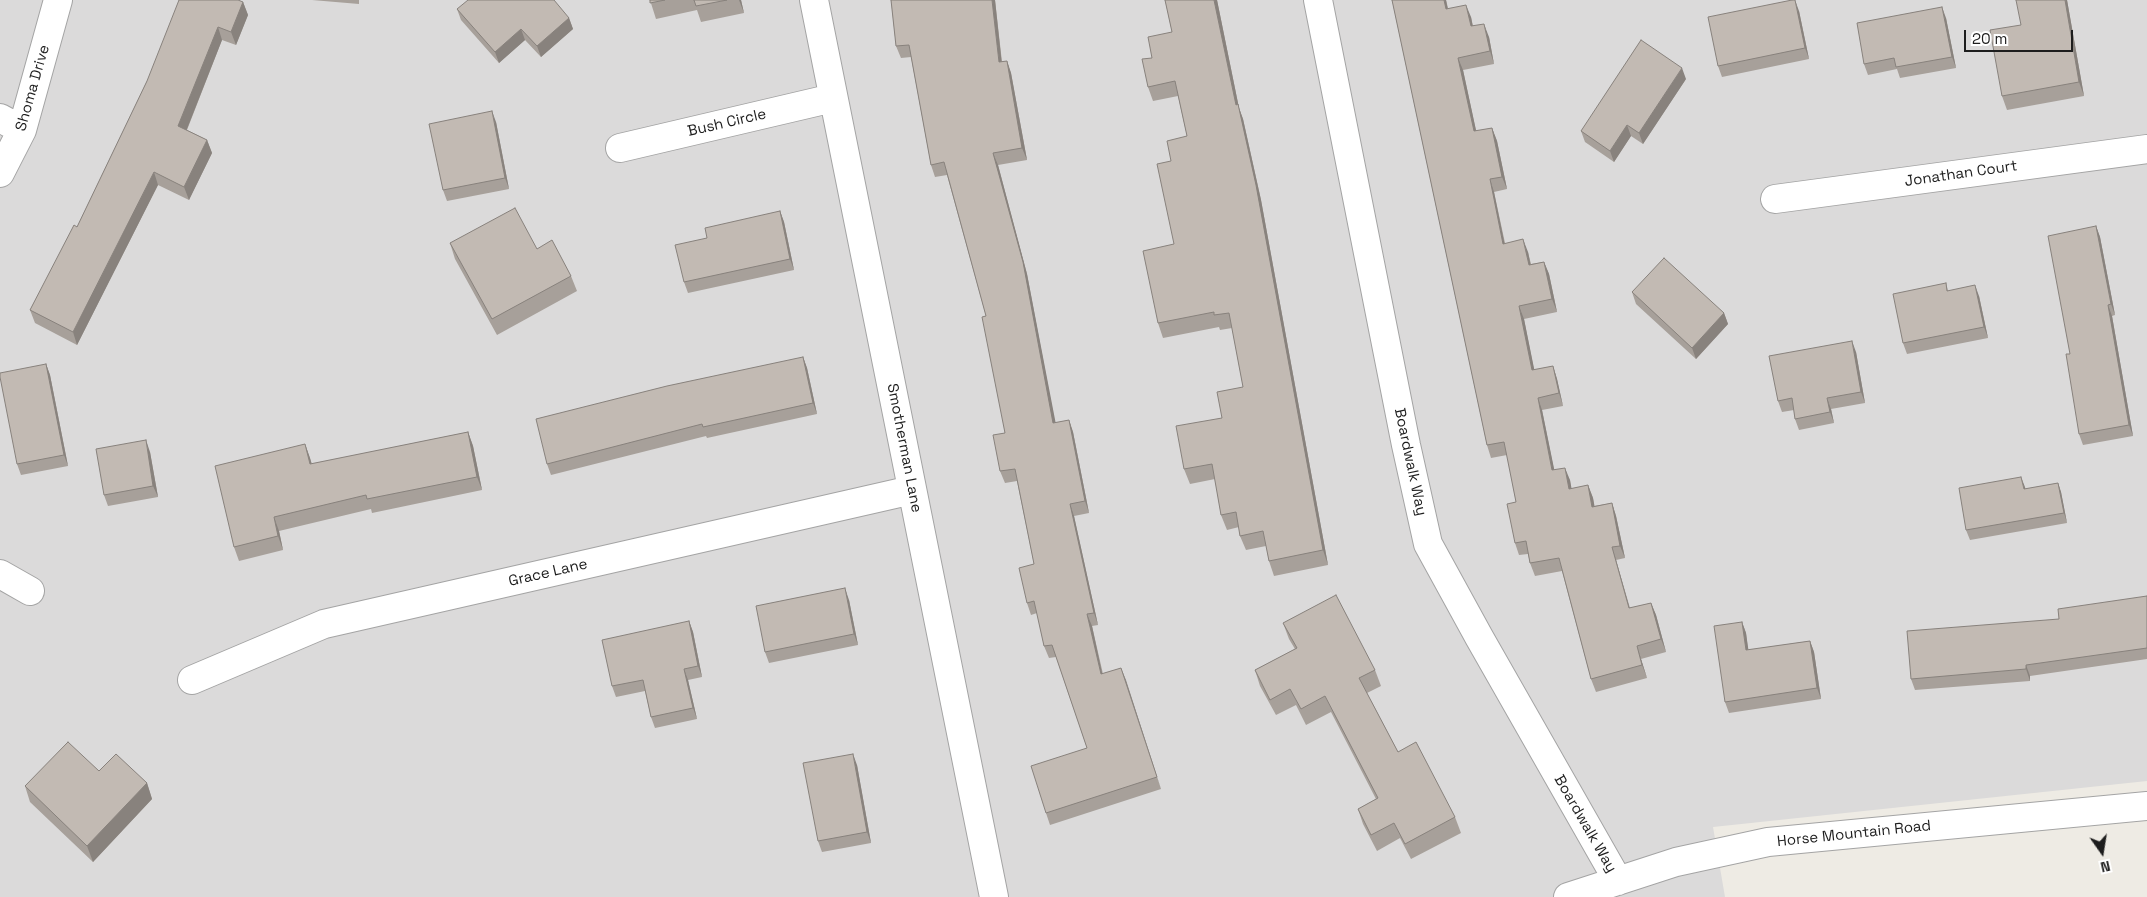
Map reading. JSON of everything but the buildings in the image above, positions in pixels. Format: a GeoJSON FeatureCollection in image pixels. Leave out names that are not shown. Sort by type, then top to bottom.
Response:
{"type":"FeatureCollection","features":[{"type":"Feature","properties":{"kind":"street","name":"Shoma Drive"},"geometry":{"type":"LineString","coordinates":[[0,172],[11,124],[58,0]]}},
{"type":"Feature","properties":{"kind":"street","name":"Smotherman Lane"},"geometry":{"type":"LineString","coordinates":[[814,0],[994,897]]}},
{"type":"Feature","properties":{"kind":"street","name":"Boardwalk Way"},"geometry":{"type":"LineString","coordinates":[[1318,0],[1406,445],[1428,544],[1479,638],[1618,881]]}},
{"type":"Feature","properties":{"kind":"street","name":"Bush Circle"},"geometry":{"type":"LineString","coordinates":[[620,148],[834,98]]}},
{"type":"Feature","properties":{"kind":"street","name":"Jonathan Court"},"geometry":{"type":"LineString","coordinates":[[1775,199],[2147,149]]}},
{"type":"Feature","properties":{"kind":"street","name":"Grace Lane"},"geometry":{"type":"LineString","coordinates":[[192,680],[324,624],[912,490]]}},
{"type":"Feature","properties":{"kind":"street"},"geometry":{"type":"LineString","coordinates":[[0,574],[30,591]]}},
{"type":"Feature","properties":{"kind":"street","name":"Horse Mountain Road"},"geometry":{"type":"LineString","coordinates":[[1568,897],[1676,862],[1768,842],[2147,806]]}},
{"type":"Feature","properties":{"kind":"shaded area"},"geometry":{"type":"Polygon","coordinates":[[[0,0],[2147,0],[2147,781],[1713,827],[1725,897],[0,897],[0,0]]]}}]}
